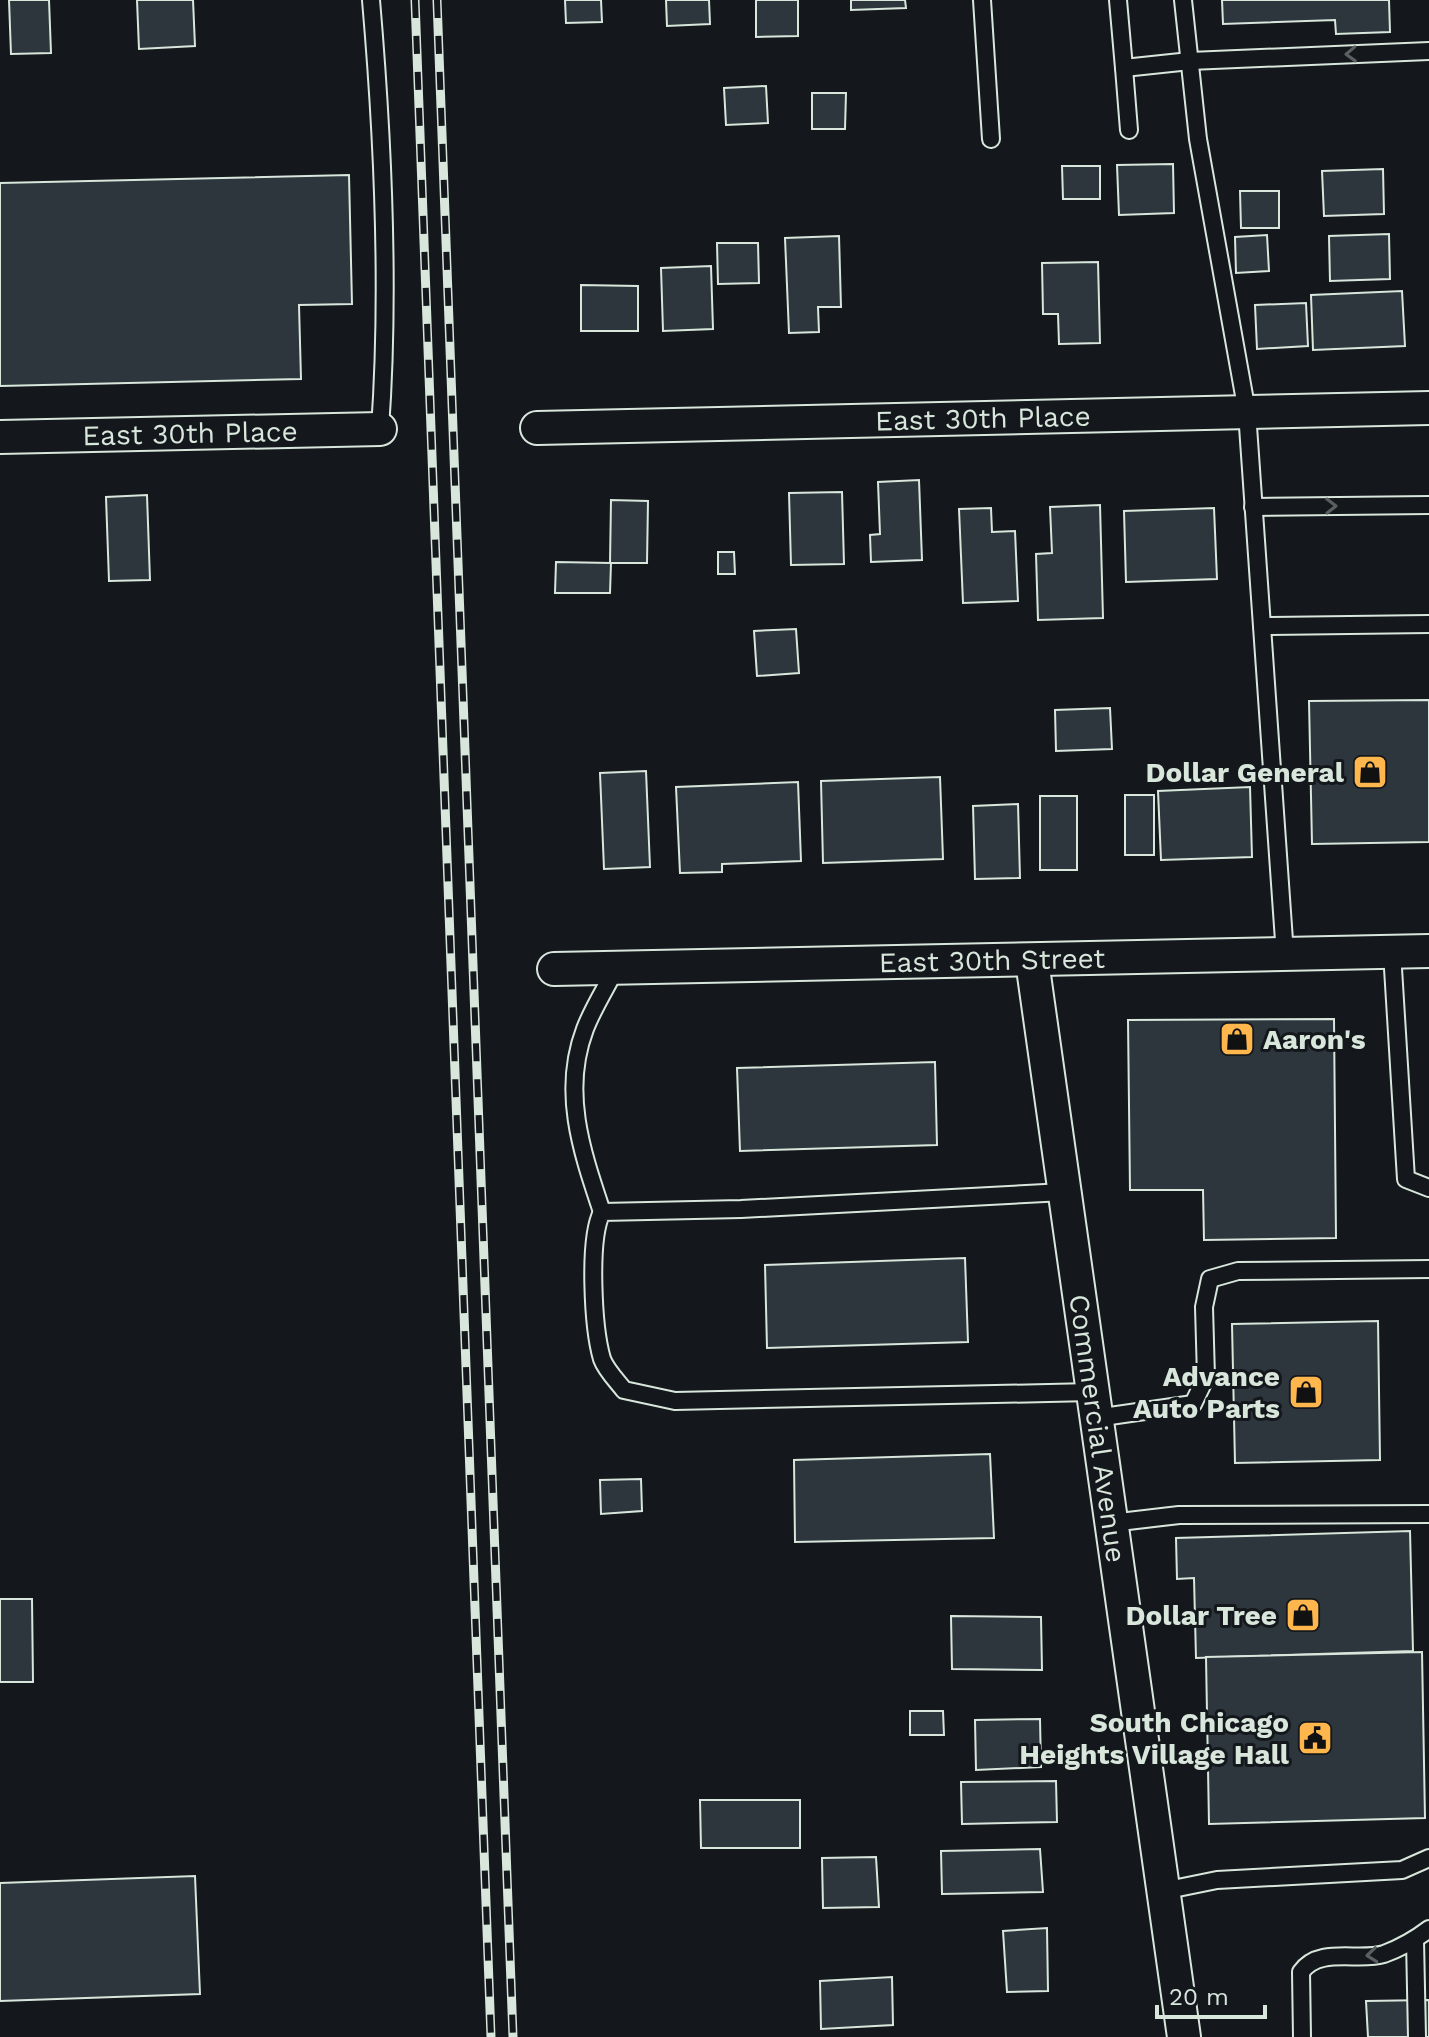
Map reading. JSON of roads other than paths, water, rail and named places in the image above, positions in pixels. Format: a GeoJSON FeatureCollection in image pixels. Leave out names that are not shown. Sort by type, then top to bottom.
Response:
{"type":"FeatureCollection","features":[{"type":"Feature","properties":{"kind":"street","name":"East 30th Place"},"geometry":{"type":"LineString","coordinates":[[537,428],[1429,408]]}},
{"type":"Feature","properties":{"kind":"street","name":"East 30th Place"},"geometry":{"type":"LineString","coordinates":[[0,437],[380,429]]}},
{"type":"Feature","properties":{"kind":"street","name":"East 30th Street"},"geometry":{"type":"LineString","coordinates":[[554,969],[1429,951]]}},
{"type":"Feature","properties":{"kind":"street","name":"Commercial Avenue"},"geometry":{"type":"LineString","coordinates":[[1032,961],[1184,2037]]}},
{"type":"Feature","properties":{"kind":"lane"},"geometry":{"type":"LineString","coordinates":[[371,0],[378,79],[384,339],[380,429]]}},
{"type":"Feature","properties":{"kind":"lane"},"geometry":{"type":"LineString","coordinates":[[982,0],[991,139]]}},
{"type":"Feature","properties":{"kind":"lane"},"geometry":{"type":"LineString","coordinates":[[1118,0],[1129,130]]}},
{"type":"Feature","properties":{"kind":"lane"},"geometry":{"type":"LineString","coordinates":[[1183,0],[1198,139],[1247,412],[1285,955]]}},
{"type":"Feature","properties":{"kind":"lane"},"geometry":{"type":"LineString","coordinates":[[1124,68],[1190,61],[1429,51]]}},
{"type":"Feature","properties":{"kind":"lane"},"geometry":{"type":"LineString","coordinates":[[1253,507],[1429,505]]}},
{"type":"Feature","properties":{"kind":"lane"},"geometry":{"type":"LineString","coordinates":[[1262,626],[1429,624]]}},
{"type":"Feature","properties":{"kind":"lane"},"geometry":{"type":"LineString","coordinates":[[1392,952],[1406,1179],[1429,1188]]}},
{"type":"Feature","properties":{"kind":"lane"},"geometry":{"type":"LineString","coordinates":[[616,968],[584,1031],[575,1083],[577,1138],[602,1212],[594,1226],[596,1304],[603,1361],[624,1390],[675,1401],[1193,1404],[1206,1377],[1204,1307],[1210,1279],[1238,1271],[1429,1269]]}},
{"type":"Feature","properties":{"kind":"lane"},"geometry":{"type":"LineString","coordinates":[[602,1212],[741,1209],[1064,1192]]}},
{"type":"Feature","properties":{"kind":"lane"},"geometry":{"type":"LineString","coordinates":[[1111,1523],[1179,1515],[1429,1514]]}},
{"type":"Feature","properties":{"kind":"lane"},"geometry":{"type":"LineString","coordinates":[[1163,1891],[1217,1880],[1402,1870],[1429,1858]]}},
{"type":"Feature","properties":{"kind":"lane"},"geometry":{"type":"LineString","coordinates":[[1302,2037],[1301,1972],[1307,1964],[1326,1957],[1382,1955],[1415,1940],[1429,1929]]}},
{"type":"Feature","properties":{"kind":"lane"},"geometry":{"type":"LineString","coordinates":[[1415,1940],[1417,2037]]}},
{"type":"Feature","properties":{"kind":"railway"},"geometry":{"type":"LineString","coordinates":[[415,0],[491,2037]]}},
{"type":"Feature","properties":{"kind":"railway"},"geometry":{"type":"LineString","coordinates":[[437,0],[513,2037]]}},
{"type":"Feature","properties":{"kind":"place","name":"Dollar General"},"geometry":{"type":"Point","coordinates":[1370,772]}},
{"type":"Feature","properties":{"kind":"place","name":"Aaron's"},"geometry":{"type":"Point","coordinates":[1237,1039]}},
{"type":"Feature","properties":{"kind":"place","name":"Advance Auto Parts"},"geometry":{"type":"Point","coordinates":[1306,1392]}},
{"type":"Feature","properties":{"kind":"place","name":"Dollar Tree"},"geometry":{"type":"Point","coordinates":[1303,1615]}},
{"type":"Feature","properties":{"kind":"place","name":"South Chicago Heights Village Hall"},"geometry":{"type":"Point","coordinates":[1315,1738]}}]}
